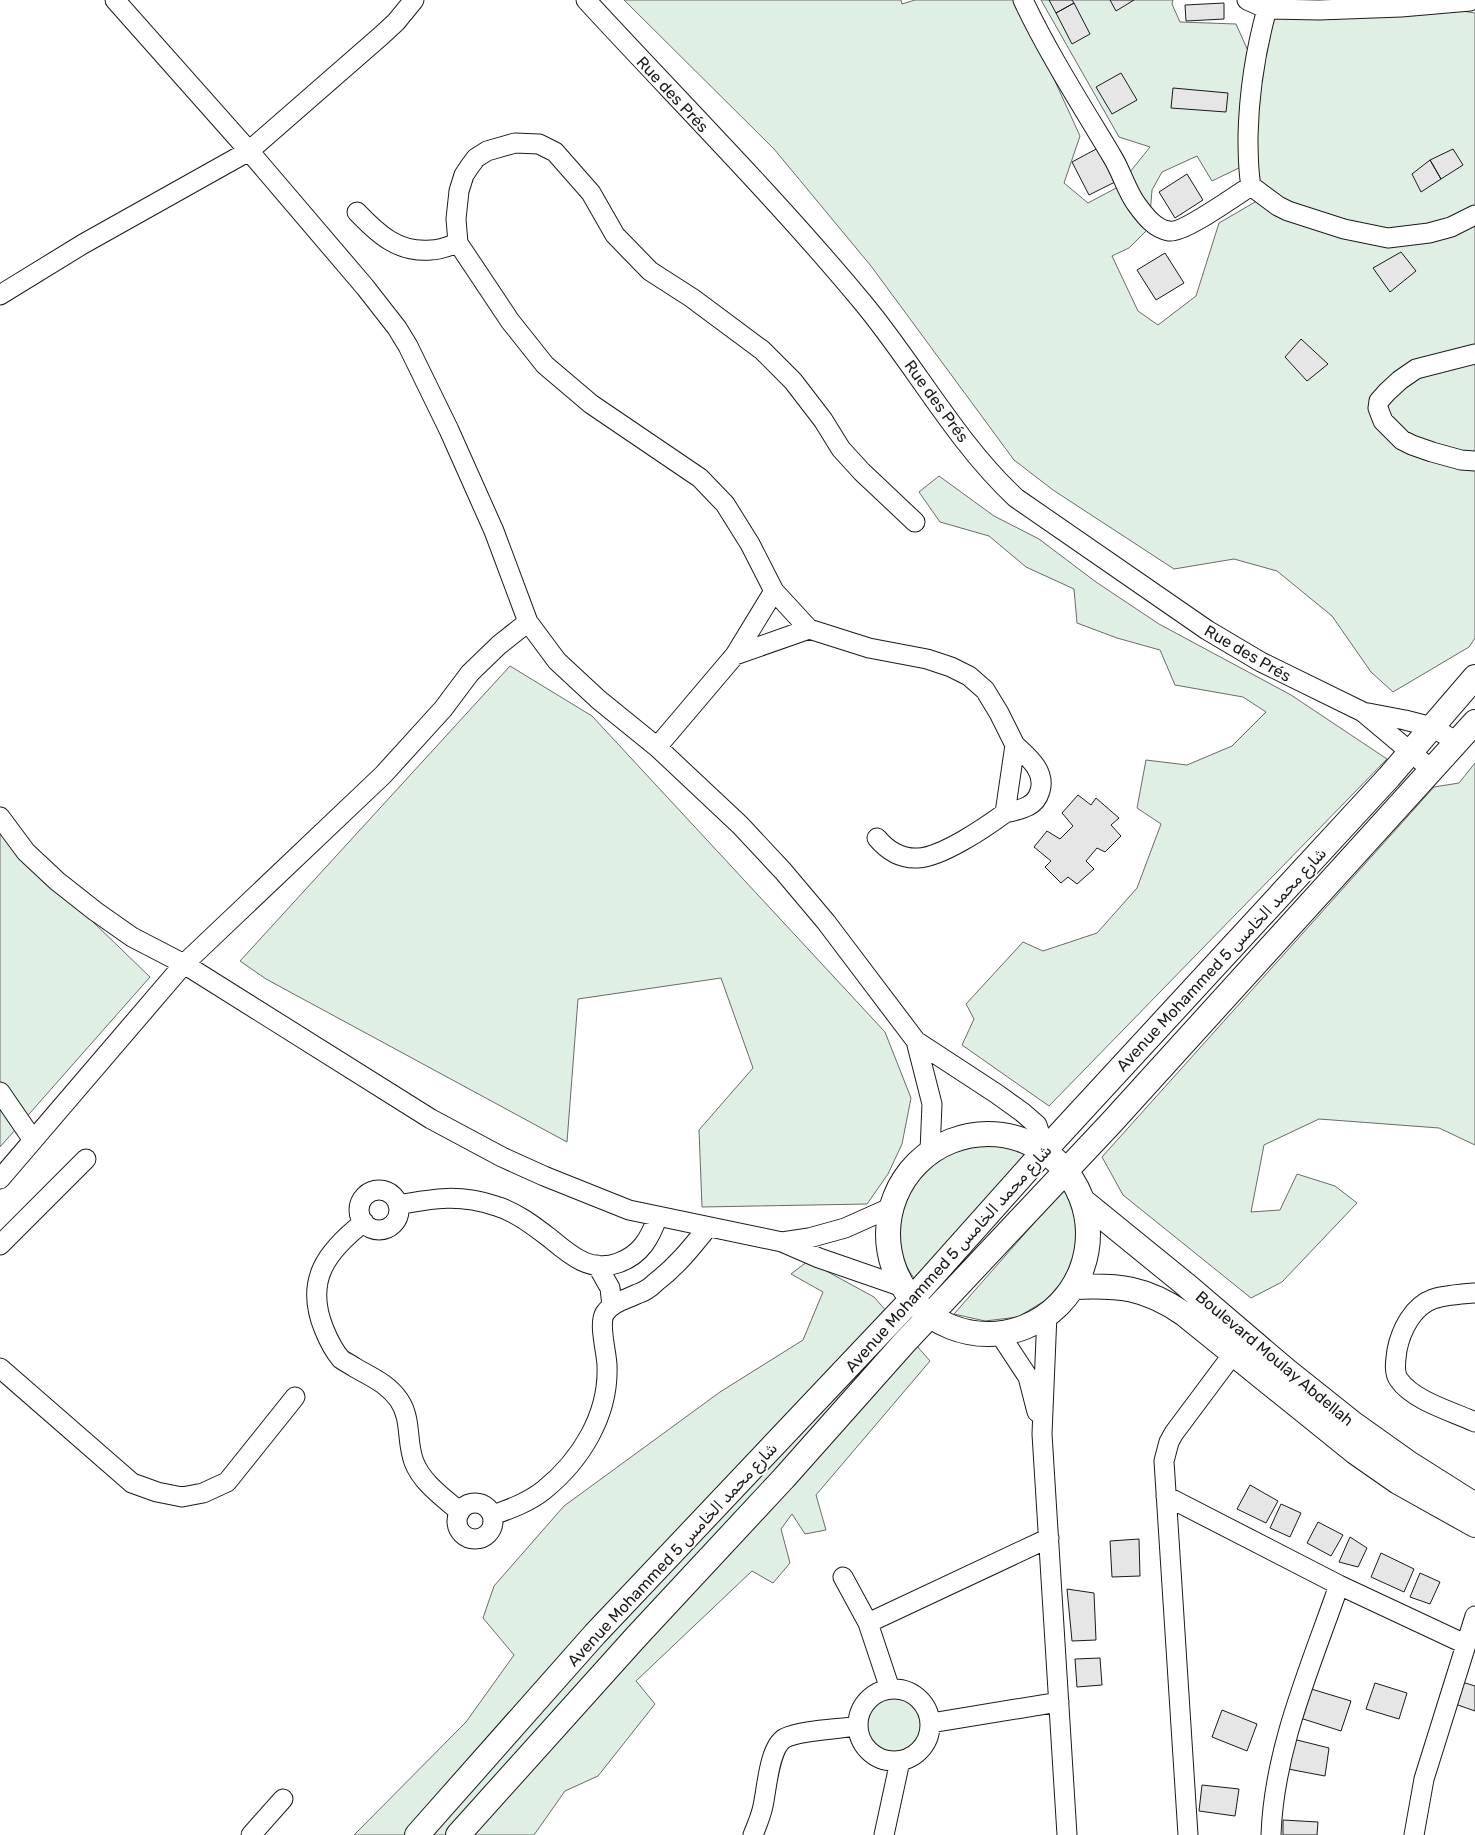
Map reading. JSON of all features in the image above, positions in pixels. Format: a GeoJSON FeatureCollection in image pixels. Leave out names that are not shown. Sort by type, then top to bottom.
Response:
{"type":"FeatureCollection","features":[{"type":"Feature","properties":{"kind":"main road","name":"Avenue Mohammed 5 شارع محمد الخامس"},"geometry":{"type":"LineString","coordinates":[[417,1835],[595,1634],[908,1293],[1045,1150],[1411,752],[1475,677]]}},
{"type":"Feature","properties":{"kind":"main road","name":"Avenue Mohammed 5 شارع محمد الخامس"},"geometry":{"type":"LineString","coordinates":[[458,1835],[636,1637],[784,1478],[904,1343],[1111,1123],[1475,722]]}},
{"type":"Feature","properties":{"kind":"main road"},"geometry":{"type":"LineString","coordinates":[[1002,1134],[1045,1150],[1066,1170],[1083,1201],[1088,1230],[1085,1260],[1073,1287],[1047,1314],[1024,1327],[999,1333],[975,1333],[952,1327],[930,1316],[908,1293],[892,1262],[888,1234],[892,1207],[900,1185],[930,1151],[964,1136],[1002,1134]]}},
{"type":"Feature","properties":{"kind":"main road","name":"Boulevard Moulay Abdellah"},"geometry":{"type":"LineString","coordinates":[[1083,1201],[1350,1422],[1410,1464],[1475,1505]]}},
{"type":"Feature","properties":{"kind":"main road","name":"Boulevard Moulay Abdellah"},"geometry":{"type":"LineString","coordinates":[[1073,1287],[1101,1286],[1128,1288],[1151,1294],[1184,1314],[1355,1452],[1398,1482],[1475,1525]]}},
{"type":"Feature","properties":{"kind":"street"},"geometry":{"type":"LineString","coordinates":[[115,0],[249,151],[365,287],[397,328],[408,346],[449,430],[494,532],[528,622],[557,661],[599,700],[657,748],[740,826],[826,922],[916,1041],[1022,1112],[1037,1125],[1045,1150]]}},
{"type":"Feature","properties":{"kind":"street"},"geometry":{"type":"LineString","coordinates":[[0,295],[83,244],[249,151],[382,36],[414,0]]}},
{"type":"Feature","properties":{"kind":"street","name":"Rue des Prés"},"geometry":{"type":"LineString","coordinates":[[586,0],[828,260],[872,314],[993,476],[1016,498],[1208,630],[1261,662],[1363,712],[1432,770]]}},
{"type":"Feature","properties":{"kind":"street"},"geometry":{"type":"LineString","coordinates":[[1023,0],[1041,37],[1117,164],[1136,204],[1158,227],[1169,232],[1177,231],[1195,222],[1251,186]]}},
{"type":"Feature","properties":{"kind":"street"},"geometry":{"type":"LineString","coordinates":[[1247,0],[1267,9],[1328,10],[1402,7],[1471,1]]}},
{"type":"Feature","properties":{"kind":"street"},"geometry":{"type":"LineString","coordinates":[[1267,9],[1252,72],[1248,153],[1251,186],[1288,211],[1344,229],[1388,238],[1428,233],[1451,227],[1475,215]]}},
{"type":"Feature","properties":{"kind":"street"},"geometry":{"type":"LineString","coordinates":[[877,838],[886,849],[899,855],[918,858],[939,852],[983,829],[1005,813],[1027,807],[1036,800],[1041,788],[1042,779],[1038,769],[1015,745],[985,690],[969,676],[951,666],[928,659],[869,648],[809,629],[774,590],[750,544],[725,504],[700,478],[592,404],[545,365],[510,321],[458,243],[456,219],[459,191],[464,176],[476,158],[487,151],[515,143],[538,144],[555,152],[591,193],[616,235],[650,271],[692,298],[762,350],[793,380],[846,455],[914,522]]}},
{"type":"Feature","properties":{"kind":"street"},"geometry":{"type":"LineString","coordinates":[[357,212],[383,238],[410,249],[432,250],[458,243]]}},
{"type":"Feature","properties":{"kind":"street"},"geometry":{"type":"LineString","coordinates":[[1475,354],[1416,369],[1387,392],[1379,401],[1378,408],[1383,421],[1402,440],[1432,452],[1475,462]]}},
{"type":"Feature","properties":{"kind":"street"},"geometry":{"type":"LineString","coordinates":[[657,748],[735,654],[774,590]]}},
{"type":"Feature","properties":{"kind":"street"},"geometry":{"type":"LineString","coordinates":[[0,1178],[184,964],[384,775],[443,709],[470,673],[499,645],[528,622]]}},
{"type":"Feature","properties":{"kind":"street"},"geometry":{"type":"LineString","coordinates":[[735,654],[809,629]]}},
{"type":"Feature","properties":{"kind":"street","name":"Rue des Prés"},"geometry":{"type":"LineString","coordinates":[[1363,712],[1432,727],[1457,742]]}},
{"type":"Feature","properties":{"kind":"street"},"geometry":{"type":"LineString","coordinates":[[1005,813],[1015,745]]}},
{"type":"Feature","properties":{"kind":"street"},"geometry":{"type":"LineString","coordinates":[[0,817],[26,852],[57,881],[95,912],[132,937],[184,964],[431,1119],[502,1157],[552,1180],[629,1210],[782,1242],[908,1293]]}},
{"type":"Feature","properties":{"kind":"street"},"geometry":{"type":"LineString","coordinates":[[916,1041],[932,1104],[930,1151]]}},
{"type":"Feature","properties":{"kind":"street"},"geometry":{"type":"LineString","coordinates":[[0,1092],[33,1140]]}},
{"type":"Feature","properties":{"kind":"street"},"geometry":{"type":"LineString","coordinates":[[0,1245],[86,1160]]}},
{"type":"Feature","properties":{"kind":"street"},"geometry":{"type":"LineString","coordinates":[[380,1190],[392,1194],[398,1204],[397,1218],[388,1227],[375,1229],[364,1222],[361,1216],[360,1204],[363,1198],[374,1191],[380,1190]]}},
{"type":"Feature","properties":{"kind":"street"},"geometry":{"type":"LineString","coordinates":[[398,1204],[435,1198],[459,1197],[497,1206],[522,1219],[570,1255],[585,1263],[597,1265],[614,1265],[628,1260],[641,1249],[651,1234],[658,1216]]}},
{"type":"Feature","properties":{"kind":"street"},"geometry":{"type":"LineString","coordinates":[[782,1242],[809,1238],[845,1228],[892,1207]]}},
{"type":"Feature","properties":{"kind":"street"},"geometry":{"type":"LineString","coordinates":[[364,1222],[336,1247],[323,1265],[318,1285],[321,1320],[329,1340],[341,1358],[389,1388],[400,1402],[408,1417],[414,1462],[421,1474],[434,1489],[460,1512]]}},
{"type":"Feature","properties":{"kind":"street"},"geometry":{"type":"LineString","coordinates":[[493,1516],[529,1500],[543,1491],[560,1476],[583,1449],[600,1414],[606,1394],[607,1360],[602,1323],[604,1314],[621,1300],[638,1294],[674,1268],[708,1227]]}},
{"type":"Feature","properties":{"kind":"street"},"geometry":{"type":"LineString","coordinates":[[597,1265],[610,1288],[612,1306]]}},
{"type":"Feature","properties":{"kind":"street"},"geometry":{"type":"LineString","coordinates":[[1475,1293],[1432,1300],[1419,1308],[1408,1319],[1398,1345],[1395,1362],[1397,1378],[1412,1394],[1475,1422]]}},
{"type":"Feature","properties":{"kind":"street"},"geometry":{"type":"LineString","coordinates":[[1047,1314],[1042,1434],[1067,1835]]}},
{"type":"Feature","properties":{"kind":"street"},"geometry":{"type":"LineString","coordinates":[[999,1333],[1028,1377],[1042,1434]]}},
{"type":"Feature","properties":{"kind":"street"},"geometry":{"type":"LineString","coordinates":[[1188,1835],[1164,1461],[1169,1442],[1179,1425],[1234,1354]]}},
{"type":"Feature","properties":{"kind":"street"},"geometry":{"type":"LineString","coordinates":[[0,1368],[132,1483],[157,1492],[182,1496],[204,1493],[227,1482],[295,1397]]}},
{"type":"Feature","properties":{"kind":"street"},"geometry":{"type":"LineString","coordinates":[[1166,1496],[1339,1585],[1465,1644]]}},
{"type":"Feature","properties":{"kind":"street"},"geometry":{"type":"LineString","coordinates":[[476,1503],[486,1506],[493,1516],[494,1522],[489,1534],[478,1540],[466,1537],[458,1528],[457,1521],[460,1512],[465,1506],[476,1503]]}},
{"type":"Feature","properties":{"kind":"street"},"geometry":{"type":"LineString","coordinates":[[868,1623],[1049,1538]]}},
{"type":"Feature","properties":{"kind":"street"},"geometry":{"type":"LineString","coordinates":[[843,1577],[868,1623],[890,1689]]}},
{"type":"Feature","properties":{"kind":"street"},"geometry":{"type":"LineString","coordinates":[[1271,1835],[1273,1797],[1282,1752],[1339,1585]]}},
{"type":"Feature","properties":{"kind":"street"},"geometry":{"type":"LineString","coordinates":[[1414,1835],[1424,1779],[1475,1616]]}},
{"type":"Feature","properties":{"kind":"street"},"geometry":{"type":"LineString","coordinates":[[890,1689],[902,1689],[922,1701],[928,1711],[931,1723],[930,1734],[922,1748],[910,1758],[900,1761],[888,1761],[876,1757],[866,1749],[860,1738],[858,1726],[859,1716],[867,1701],[880,1691],[890,1689]]}},
{"type":"Feature","properties":{"kind":"street"},"geometry":{"type":"LineString","coordinates":[[931,1723],[1059,1702]]}},
{"type":"Feature","properties":{"kind":"street"},"geometry":{"type":"LineString","coordinates":[[753,1835],[763,1808],[772,1758],[781,1742],[785,1738],[800,1734],[858,1726]]}},
{"type":"Feature","properties":{"kind":"street"},"geometry":{"type":"LineString","coordinates":[[884,1835],[900,1761]]}},
{"type":"Feature","properties":{"kind":"street"},"geometry":{"type":"LineString","coordinates":[[251,1835],[283,1800]]}},
{"type":"Feature","properties":{"kind":"green space"},"geometry":{"type":"Polygon","coordinates":[[[624,0],[901,0],[902,4],[915,0],[1018,0],[1080,136],[1064,183],[1088,203],[1118,187],[1150,147],[1119,137],[1041,0],[1173,0],[1172,4],[1180,22],[1236,24],[1249,53],[1261,18],[1246,0],[1406,0],[1412,15],[1462,11],[1475,13],[1475,638],[1469,647],[1393,692],[1371,672],[1332,616],[1277,571],[1234,559],[1174,569],[1053,490],[1014,460],[871,266],[774,149],[624,0]],[[1197,156],[1162,172],[1152,190],[1149,228],[1129,248],[1112,256],[1138,311],[1158,325],[1196,296],[1219,223],[1262,198],[1245,165],[1212,181],[1197,156]]]}},
{"type":"Feature","properties":{"kind":"green space"},"geometry":{"type":"Polygon","coordinates":[[[939,476],[994,516],[1039,539],[1096,582],[1159,624],[1291,695],[1387,759],[1049,1106],[962,1045],[974,1019],[966,1004],[1023,942],[1043,951],[1097,933],[1137,888],[1161,824],[1137,808],[1146,760],[1187,765],[1232,746],[1266,712],[1243,697],[1175,685],[1160,650],[1117,638],[1077,623],[1074,589],[1026,567],[989,536],[940,522],[919,492],[939,476]]]}},
{"type":"Feature","properties":{"kind":"green space"},"geometry":{"type":"Polygon","coordinates":[[[510,666],[592,716],[885,1032],[911,1098],[902,1144],[888,1174],[867,1204],[702,1207],[699,1130],[753,1068],[721,978],[578,999],[567,1142],[266,979],[240,961],[510,666]]]}},
{"type":"Feature","properties":{"kind":"green space"},"geometry":{"type":"Polygon","coordinates":[[[1475,763],[1475,1145],[1439,1128],[1319,1119],[1264,1145],[1251,1212],[1280,1210],[1297,1174],[1335,1186],[1357,1203],[1282,1282],[1251,1298],[1123,1195],[1102,1157],[1434,787],[1459,783],[1475,763]]]}},
{"type":"Feature","properties":{"kind":"green space"},"geometry":{"type":"Polygon","coordinates":[[[0,832],[150,977],[0,1147],[0,832]]]}},
{"type":"Feature","properties":{"kind":"green space"},"geometry":{"type":"Polygon","coordinates":[[[975,1144],[1007,1146],[1025,1155],[914,1278],[902,1254],[900,1241],[902,1214],[911,1188],[923,1171],[942,1156],[975,1144]]]}},
{"type":"Feature","properties":{"kind":"green space"},"geometry":{"type":"Polygon","coordinates":[[[1065,1188],[1075,1212],[1077,1245],[1067,1276],[1046,1300],[1018,1317],[985,1321],[954,1314],[1065,1188]]]}},
{"type":"Feature","properties":{"kind":"green space"},"geometry":{"type":"Polygon","coordinates":[[[808,1261],[874,1297],[930,1361],[816,1495],[826,1530],[805,1534],[792,1514],[781,1529],[790,1563],[773,1583],[752,1571],[636,1681],[655,1704],[598,1776],[565,1791],[534,1835],[354,1835],[466,1722],[514,1655],[483,1618],[494,1586],[564,1506],[720,1392],[803,1340],[823,1292],[791,1274],[808,1261]]]}},
{"type":"Feature","properties":{"kind":"green space"},"geometry":{"type":"Polygon","coordinates":[[[894,1696],[905,1698],[914,1704],[920,1713],[922,1724],[920,1735],[914,1744],[905,1750],[894,1752],[883,1750],[874,1744],[868,1735],[866,1724],[868,1713],[874,1704],[883,1698],[894,1696]]]}},
{"type":"Feature","properties":{"kind":"building"},"geometry":{"type":"Polygon","coordinates":[[[1049,0],[1072,0],[1074,3],[1056,13],[1049,0]]]}},
{"type":"Feature","properties":{"kind":"building"},"geometry":{"type":"Polygon","coordinates":[[[1110,0],[1134,0],[1116,11],[1110,0]]]}},
{"type":"Feature","properties":{"kind":"building"},"geometry":{"type":"Polygon","coordinates":[[[1074,3],[1090,34],[1072,44],[1056,13],[1074,3]]]}},
{"type":"Feature","properties":{"kind":"building"},"geometry":{"type":"Polygon","coordinates":[[[1224,3],[1224,19],[1186,21],[1185,5],[1224,3]]]}},
{"type":"Feature","properties":{"kind":"building"},"geometry":{"type":"Polygon","coordinates":[[[1121,73],[1137,100],[1112,114],[1096,87],[1121,73]]]}},
{"type":"Feature","properties":{"kind":"building"},"geometry":{"type":"Polygon","coordinates":[[[1173,88],[1228,93],[1226,112],[1171,108],[1173,88]]]}},
{"type":"Feature","properties":{"kind":"building"},"geometry":{"type":"Polygon","coordinates":[[[1098,148],[1115,182],[1089,195],[1072,162],[1098,148]]]}},
{"type":"Feature","properties":{"kind":"building"},"geometry":{"type":"Polygon","coordinates":[[[1453,149],[1463,165],[1441,179],[1430,160],[1453,149]]]}},
{"type":"Feature","properties":{"kind":"building"},"geometry":{"type":"Polygon","coordinates":[[[1430,160],[1441,179],[1421,192],[1412,174],[1430,160]]]}},
{"type":"Feature","properties":{"kind":"building"},"geometry":{"type":"Polygon","coordinates":[[[1187,174],[1203,200],[1175,218],[1159,192],[1187,174]]]}},
{"type":"Feature","properties":{"kind":"building"},"geometry":{"type":"Polygon","coordinates":[[[1401,252],[1416,271],[1390,292],[1373,268],[1401,252]]]}},
{"type":"Feature","properties":{"kind":"building"},"geometry":{"type":"Polygon","coordinates":[[[1165,253],[1184,283],[1156,300],[1137,270],[1165,253]]]}},
{"type":"Feature","properties":{"kind":"building"},"geometry":{"type":"Polygon","coordinates":[[[1301,339],[1328,364],[1307,381],[1285,357],[1301,339]]]}},
{"type":"Feature","properties":{"kind":"building"},"geometry":{"type":"Polygon","coordinates":[[[1078,795],[1091,805],[1096,798],[1119,818],[1111,825],[1121,836],[1105,852],[1097,848],[1086,861],[1094,869],[1077,884],[1068,877],[1061,883],[1045,867],[1051,861],[1034,847],[1047,831],[1060,839],[1073,826],[1062,813],[1078,795]]]}},
{"type":"Feature","properties":{"kind":"building"},"geometry":{"type":"Polygon","coordinates":[[[1250,1485],[1278,1501],[1266,1523],[1237,1509],[1250,1485]]]}},
{"type":"Feature","properties":{"kind":"building"},"geometry":{"type":"Polygon","coordinates":[[[1281,1504],[1301,1513],[1290,1537],[1270,1528],[1281,1504]]]}},
{"type":"Feature","properties":{"kind":"building"},"geometry":{"type":"Polygon","coordinates":[[[1318,1522],[1343,1535],[1331,1556],[1307,1543],[1318,1522]]]}},
{"type":"Feature","properties":{"kind":"building"},"geometry":{"type":"Polygon","coordinates":[[[1350,1537],[1367,1548],[1358,1567],[1339,1562],[1350,1537]]]}},
{"type":"Feature","properties":{"kind":"building"},"geometry":{"type":"Polygon","coordinates":[[[1139,1539],[1140,1576],[1112,1577],[1110,1541],[1139,1539]]]}},
{"type":"Feature","properties":{"kind":"building"},"geometry":{"type":"Polygon","coordinates":[[[1381,1553],[1414,1569],[1404,1592],[1371,1577],[1381,1553]]]}},
{"type":"Feature","properties":{"kind":"building"},"geometry":{"type":"Polygon","coordinates":[[[1420,1573],[1440,1582],[1430,1604],[1410,1597],[1420,1573]]]}},
{"type":"Feature","properties":{"kind":"building"},"geometry":{"type":"Polygon","coordinates":[[[1067,1589],[1094,1593],[1096,1640],[1072,1641],[1067,1589]]]}},
{"type":"Feature","properties":{"kind":"building"},"geometry":{"type":"Polygon","coordinates":[[[1100,1658],[1102,1685],[1077,1687],[1075,1659],[1100,1658]]]}},
{"type":"Feature","properties":{"kind":"building"},"geometry":{"type":"Polygon","coordinates":[[[1462,1682],[1475,1686],[1475,1711],[1455,1704],[1462,1682]]]}},
{"type":"Feature","properties":{"kind":"building"},"geometry":{"type":"Polygon","coordinates":[[[1375,1683],[1407,1693],[1399,1719],[1366,1709],[1375,1683]]]}},
{"type":"Feature","properties":{"kind":"building"},"geometry":{"type":"Polygon","coordinates":[[[1308,1688],[1351,1701],[1341,1731],[1300,1718],[1308,1688]]]}},
{"type":"Feature","properties":{"kind":"building"},"geometry":{"type":"Polygon","coordinates":[[[1222,1710],[1257,1724],[1247,1751],[1212,1737],[1222,1710]]]}},
{"type":"Feature","properties":{"kind":"building"},"geometry":{"type":"Polygon","coordinates":[[[1293,1739],[1329,1748],[1325,1776],[1288,1769],[1293,1739]]]}},
{"type":"Feature","properties":{"kind":"building"},"geometry":{"type":"Polygon","coordinates":[[[1202,1785],[1239,1789],[1235,1816],[1199,1811],[1202,1785]]]}},
{"type":"Feature","properties":{"kind":"building"},"geometry":{"type":"Polygon","coordinates":[[[1283,1820],[1318,1822],[1317,1835],[1283,1835],[1283,1820]]]}}]}
